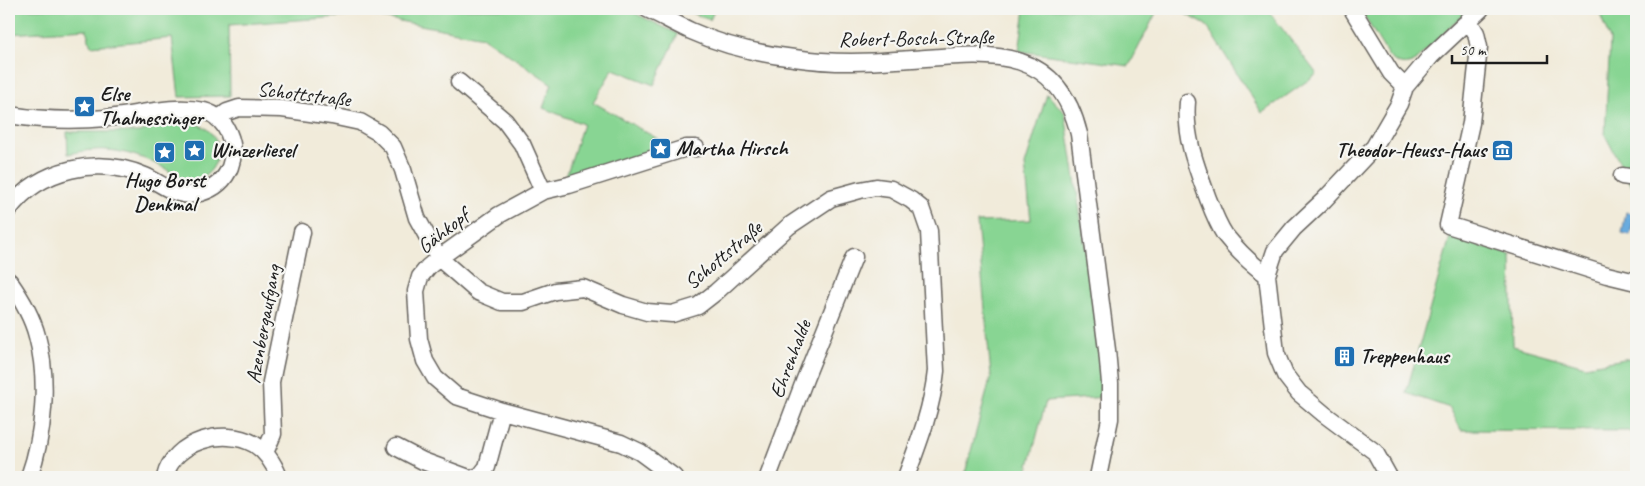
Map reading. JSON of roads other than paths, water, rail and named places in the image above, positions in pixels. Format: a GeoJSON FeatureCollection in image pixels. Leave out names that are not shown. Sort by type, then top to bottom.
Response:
{"type":"FeatureCollection","features":[{"type":"Feature","properties":{"kind":"street","name":"Robert-Bosch-Straße"},"geometry":{"type":"LineString","coordinates":[[647,9],[692,32],[753,50],[794,58],[839,62],[894,61],[960,55],[994,56],[1009,58],[1027,64],[1043,73],[1054,83],[1070,104],[1079,134],[1107,350],[1110,383],[1110,418],[1098,477]]}},
{"type":"Feature","properties":{"kind":"street"},"geometry":{"type":"LineString","coordinates":[[1352,9],[1390,73],[1405,87]]}},
{"type":"Feature","properties":{"kind":"street"},"geometry":{"type":"LineString","coordinates":[[1389,477],[1375,452],[1299,393],[1284,375],[1276,353],[1266,276],[1275,250],[1294,228],[1324,200],[1374,147],[1400,104],[1405,87],[1430,56],[1481,9]]}},
{"type":"Feature","properties":{"kind":"street"},"geometry":{"type":"LineString","coordinates":[[1468,20],[1476,33],[1479,47],[1471,122],[1448,225],[1607,275],[1636,282]]}},
{"type":"Feature","properties":{"kind":"street"},"geometry":{"type":"LineString","coordinates":[[460,82],[506,120],[522,144],[543,191]]}},
{"type":"Feature","properties":{"kind":"street"},"geometry":{"type":"LineString","coordinates":[[1187,102],[1186,116],[1189,140],[1196,168],[1216,219],[1225,234],[1251,264],[1266,276]]}},
{"type":"Feature","properties":{"kind":"street","name":"Schottstraße"},"geometry":{"type":"LineString","coordinates":[[218,119],[227,112],[240,108],[282,109],[360,122],[379,133],[393,147],[403,170],[417,218],[439,258],[478,292],[502,302],[524,302],[555,291],[583,288],[623,305],[647,312],[672,314],[698,306],[789,226],[831,198],[876,187],[891,189],[902,194],[920,208],[928,231],[936,371],[928,415],[906,477]]}},
{"type":"Feature","properties":{"kind":"street"},"geometry":{"type":"LineString","coordinates":[[9,115],[75,119],[105,118],[186,109],[206,112],[218,119],[228,132],[233,154],[230,166],[224,177],[214,187],[199,194],[181,195],[129,170],[112,166],[91,166],[74,168],[40,182],[27,191],[9,210]]}},
{"type":"Feature","properties":{"kind":"street","name":"Gähkopf"},"geometry":{"type":"LineString","coordinates":[[674,477],[640,452],[622,443],[502,411],[456,396],[435,378],[425,361],[419,339],[416,291],[420,277],[439,258],[499,215],[543,191],[569,186],[686,148],[696,148]]}},
{"type":"Feature","properties":{"kind":"street","name":"Azenbergaufgang"},"geometry":{"type":"LineString","coordinates":[[265,453],[273,434],[272,373],[302,232]]}},
{"type":"Feature","properties":{"kind":"street","name":"Ehrenhalde"},"geometry":{"type":"LineString","coordinates":[[768,477],[804,379],[854,257]]}},
{"type":"Feature","properties":{"kind":"street"},"geometry":{"type":"LineString","coordinates":[[9,281],[22,299],[30,315],[37,336],[40,354],[43,390],[40,437],[36,458],[29,477]]}},
{"type":"Feature","properties":{"kind":"street"},"geometry":{"type":"LineString","coordinates":[[476,477],[480,476],[487,467],[502,411]]}},
{"type":"Feature","properties":{"kind":"street"},"geometry":{"type":"LineString","coordinates":[[165,477],[166,471],[179,453],[197,442],[220,436],[238,438],[254,444],[274,464],[279,477]]}},
{"type":"Feature","properties":{"kind":"street"},"geometry":{"type":"LineString","coordinates":[[396,447],[423,461],[466,477]]}},
{"type":"Feature","properties":{"kind":"water"},"geometry":{"type":"Polygon","coordinates":[[[1626,212],[1635,214],[1630,235],[1622,233],[1626,212]]]}},
{"type":"Feature","properties":{"kind":"place","name":"Else Thalmessinger"},"geometry":{"type":"Point","coordinates":[84,106]}},
{"type":"Feature","properties":{"kind":"place","name":"Martha Hirsch"},"geometry":{"type":"Point","coordinates":[660,148]}},
{"type":"Feature","properties":{"kind":"place","name":"Winzerliesel"},"geometry":{"type":"Point","coordinates":[195,150]}},
{"type":"Feature","properties":{"kind":"place","name":"Theodor-Heuss-Haus"},"geometry":{"type":"Point","coordinates":[1502,150]}},
{"type":"Feature","properties":{"kind":"place","name":"Hugo Borst Denkmal"},"geometry":{"type":"Point","coordinates":[165,153]}},
{"type":"Feature","properties":{"kind":"place","name":"Treppenhaus"},"geometry":{"type":"Point","coordinates":[1344,356]}}]}
